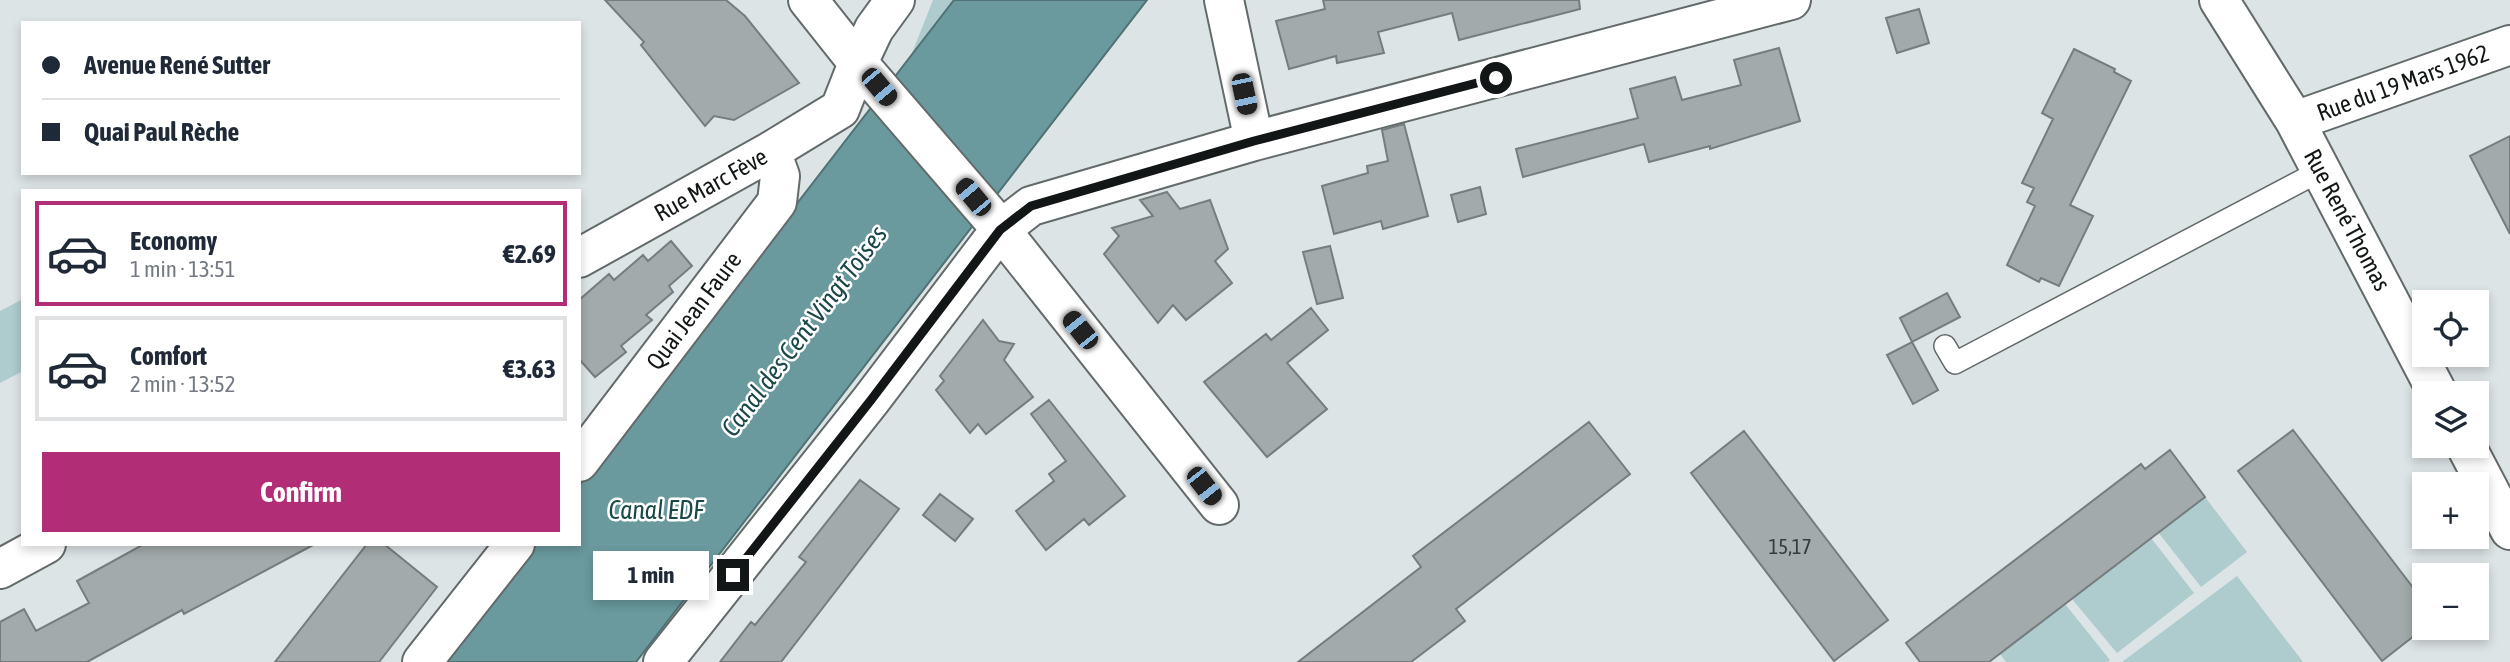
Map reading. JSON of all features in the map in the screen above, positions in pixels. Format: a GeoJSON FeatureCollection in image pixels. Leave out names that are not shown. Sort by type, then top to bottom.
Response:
{"type":"FeatureCollection","features":[{"type":"Feature","properties":{"kind":"street"},"geometry":{"type":"LineString","coordinates":[[808,0],[994,223],[1219,505]]}},
{"type":"Feature","properties":{"kind":"street"},"geometry":{"type":"LineString","coordinates":[[1224,0],[1254,141]]}},
{"type":"Feature","properties":{"kind":"street"},"geometry":{"type":"LineString","coordinates":[[663,662],[871,400],[994,223],[1031,206],[1254,141],[1791,0]]}},
{"type":"Feature","properties":{"kind":"street","name":"Rue René Thomas"},"geometry":{"type":"LineString","coordinates":[[2219,0],[2295,121],[2431,381]]}},
{"type":"Feature","properties":{"kind":"street"},"geometry":{"type":"LineString","coordinates":[[869,75],[885,14]]}},
{"type":"Feature","properties":{"kind":"street","name":"Rue du 19 Mars 1962"},"geometry":{"type":"LineString","coordinates":[[2295,121],[2510,45]]}},
{"type":"Feature","properties":{"kind":"street","name":"Rue Marc Fève"},"geometry":{"type":"LineString","coordinates":[[581,257],[771,151],[840,109],[869,75]]}},
{"type":"Feature","properties":{"kind":"street","name":"Quai Jean Faure"},"geometry":{"type":"LineString","coordinates":[[581,459],[777,202],[780,176],[771,151]]}},
{"type":"Feature","properties":{"kind":"street"},"geometry":{"type":"LineString","coordinates":[[2473,458],[2508,522]]}},
{"type":"Feature","properties":{"kind":"street"},"geometry":{"type":"LineString","coordinates":[[0,569],[42,546]]}},
{"type":"Feature","properties":{"kind":"street"},"geometry":{"type":"LineString","coordinates":[[422,662],[513,546]]}},
{"type":"Feature","properties":{"kind":"lane"},"geometry":{"type":"LineString","coordinates":[[1945,346],[1955,363],[2320,171]]}},
{"type":"Feature","properties":{"kind":"shaded area"},"geometry":{"type":"Polygon","coordinates":[[[933,0],[954,0],[910,58],[933,0]]]}},
{"type":"Feature","properties":{"kind":"shaded area"},"geometry":{"type":"Polygon","coordinates":[[[21,300],[21,372],[0,383],[0,311],[21,300]]]}},
{"type":"Feature","properties":{"kind":"shaded area"},"geometry":{"type":"Polygon","coordinates":[[[2205,497],[2247,552],[2201,587],[2158,532],[2205,497]]]}},
{"type":"Feature","properties":{"kind":"shaded area"},"geometry":{"type":"Polygon","coordinates":[[[2151,538],[2194,593],[2117,653],[2072,599],[2151,538]]]}},
{"type":"Feature","properties":{"kind":"shaded area"},"geometry":{"type":"Polygon","coordinates":[[[2237,576],[2303,662],[2122,662],[2237,576]]]}},
{"type":"Feature","properties":{"kind":"shaded area"},"geometry":{"type":"Polygon","coordinates":[[[2065,604],[2110,660],[2006,662],[2000,654],[2065,604]]]}},
{"type":"Feature","properties":{"kind":"water","name":"Canal EDF"},"geometry":{"type":"Polygon","coordinates":[[[954,0],[1147,0],[636,662],[443,662],[532,546],[581,546],[581,483],[954,0]]]}},
{"type":"Feature","properties":{"kind":"building"},"geometry":{"type":"Polygon","coordinates":[[[605,0],[726,0],[745,16],[799,83],[734,120],[714,116],[705,126],[641,45],[644,42],[605,0]]]}},
{"type":"Feature","properties":{"kind":"building"},"geometry":{"type":"Polygon","coordinates":[[[1323,0],[1579,0],[1580,9],[1459,40],[1452,13],[1378,32],[1384,53],[1337,63],[1336,56],[1289,69],[1276,21],[1325,9],[1323,0]]]}},
{"type":"Feature","properties":{"kind":"building"},"geometry":{"type":"Polygon","coordinates":[[[1919,9],[1929,43],[1897,53],[1886,18],[1919,9]]]}},
{"type":"Feature","properties":{"kind":"building"},"geometry":{"type":"Polygon","coordinates":[[[1779,48],[1800,121],[1710,149],[1710,146],[1649,162],[1644,144],[1523,177],[1516,149],[1638,118],[1630,89],[1675,77],[1682,100],[1741,85],[1734,60],[1779,48]]]}},
{"type":"Feature","properties":{"kind":"building"},"geometry":{"type":"Polygon","coordinates":[[[2074,49],[2115,69],[2114,72],[2131,81],[2070,205],[2093,216],[2059,286],[2041,278],[2039,282],[2007,265],[2035,206],[2027,202],[2034,188],[2022,183],[2053,119],[2042,113],[2074,49]]]}},
{"type":"Feature","properties":{"kind":"building"},"geometry":{"type":"Polygon","coordinates":[[[1404,124],[1428,216],[1383,229],[1381,221],[1334,234],[1322,186],[1368,173],[1367,166],[1388,161],[1382,130],[1404,124]]]}},
{"type":"Feature","properties":{"kind":"building"},"geometry":{"type":"Polygon","coordinates":[[[2510,136],[2510,234],[2470,156],[2510,136]]]}},
{"type":"Feature","properties":{"kind":"building"},"geometry":{"type":"Polygon","coordinates":[[[1480,187],[1486,214],[1458,222],[1451,195],[1480,187]]]}},
{"type":"Feature","properties":{"kind":"building"},"geometry":{"type":"Polygon","coordinates":[[[1167,192],[1180,209],[1210,200],[1228,249],[1215,261],[1232,283],[1186,320],[1173,305],[1158,323],[1104,254],[1119,236],[1112,228],[1153,216],[1140,200],[1167,192]]]}},
{"type":"Feature","properties":{"kind":"building"},"geometry":{"type":"Polygon","coordinates":[[[671,241],[692,266],[669,286],[673,292],[646,315],[652,320],[621,346],[626,352],[595,377],[581,361],[581,298],[609,274],[614,280],[643,255],[648,261],[671,241]]]}},
{"type":"Feature","properties":{"kind":"building"},"geometry":{"type":"Polygon","coordinates":[[[1330,246],[1343,298],[1317,304],[1303,252],[1330,246]]]}},
{"type":"Feature","properties":{"kind":"building"},"geometry":{"type":"Polygon","coordinates":[[[1947,293],[1960,317],[1912,342],[1900,318],[1947,293]]]}},
{"type":"Feature","properties":{"kind":"building"},"geometry":{"type":"Polygon","coordinates":[[[1311,308],[1328,330],[1287,363],[1327,409],[1267,457],[1204,382],[1266,334],[1271,340],[1311,308]]]}},
{"type":"Feature","properties":{"kind":"building"},"geometry":{"type":"Polygon","coordinates":[[[983,320],[999,341],[1014,344],[1004,360],[1033,397],[986,434],[978,424],[970,433],[936,390],[944,381],[940,376],[983,320]]]}},
{"type":"Feature","properties":{"kind":"building"},"geometry":{"type":"Polygon","coordinates":[[[1912,342],[1938,390],[1913,404],[1887,355],[1912,342]]]}},
{"type":"Feature","properties":{"kind":"building"},"geometry":{"type":"Polygon","coordinates":[[[1049,400],[1125,496],[1089,525],[1084,519],[1046,550],[1016,511],[1054,481],[1049,474],[1066,461],[1031,414],[1049,400]]]}},
{"type":"Feature","properties":{"kind":"building"},"geometry":{"type":"Polygon","coordinates":[[[1589,422],[1630,474],[1456,609],[1465,621],[1411,662],[1298,662],[1421,567],[1413,556],[1589,422]]]}},
{"type":"Feature","properties":{"kind":"building"},"geometry":{"type":"Polygon","coordinates":[[[2293,430],[2412,586],[2412,637],[2382,661],[2238,471],[2293,430]]]}},
{"type":"Feature","properties":{"kind":"building"},"geometry":{"type":"Polygon","coordinates":[[[1744,431],[1888,620],[1834,661],[1691,473],[1744,431]]]}},
{"type":"Feature","properties":{"kind":"building"},"geometry":{"type":"Polygon","coordinates":[[[2170,450],[2205,497],[1989,662],[1920,662],[1906,643],[2141,464],[2145,469],[2170,450]]]}},
{"type":"Feature","properties":{"kind":"building"},"geometry":{"type":"Polygon","coordinates":[[[860,480],[899,509],[781,662],[720,662],[751,622],[755,625],[806,562],[799,557],[860,480]]]}},
{"type":"Feature","properties":{"kind":"building"},"geometry":{"type":"Polygon","coordinates":[[[940,494],[973,519],[955,541],[923,515],[940,494]]]}},
{"type":"Feature","properties":{"kind":"building"},"geometry":{"type":"Polygon","coordinates":[[[140,546],[311,546],[184,614],[182,610],[87,662],[0,662],[0,622],[24,609],[36,631],[89,603],[77,581],[140,546]]]}},
{"type":"Feature","properties":{"kind":"building"},"geometry":{"type":"Polygon","coordinates":[[[365,546],[386,546],[437,587],[379,662],[275,662],[365,546]]]}},
{"type":"Feature","properties":{"kind":"route"},"geometry":{"type":"LineString","coordinates":[[733,575],[1000,230],[1031,206],[1254,141],[1496,78]]}},
{"type":"Feature","properties":{"kind":"water label","name":"Canal des Cent Vingt Toises"},"geometry":{"type":"Point","coordinates":[804,331]}}]}
